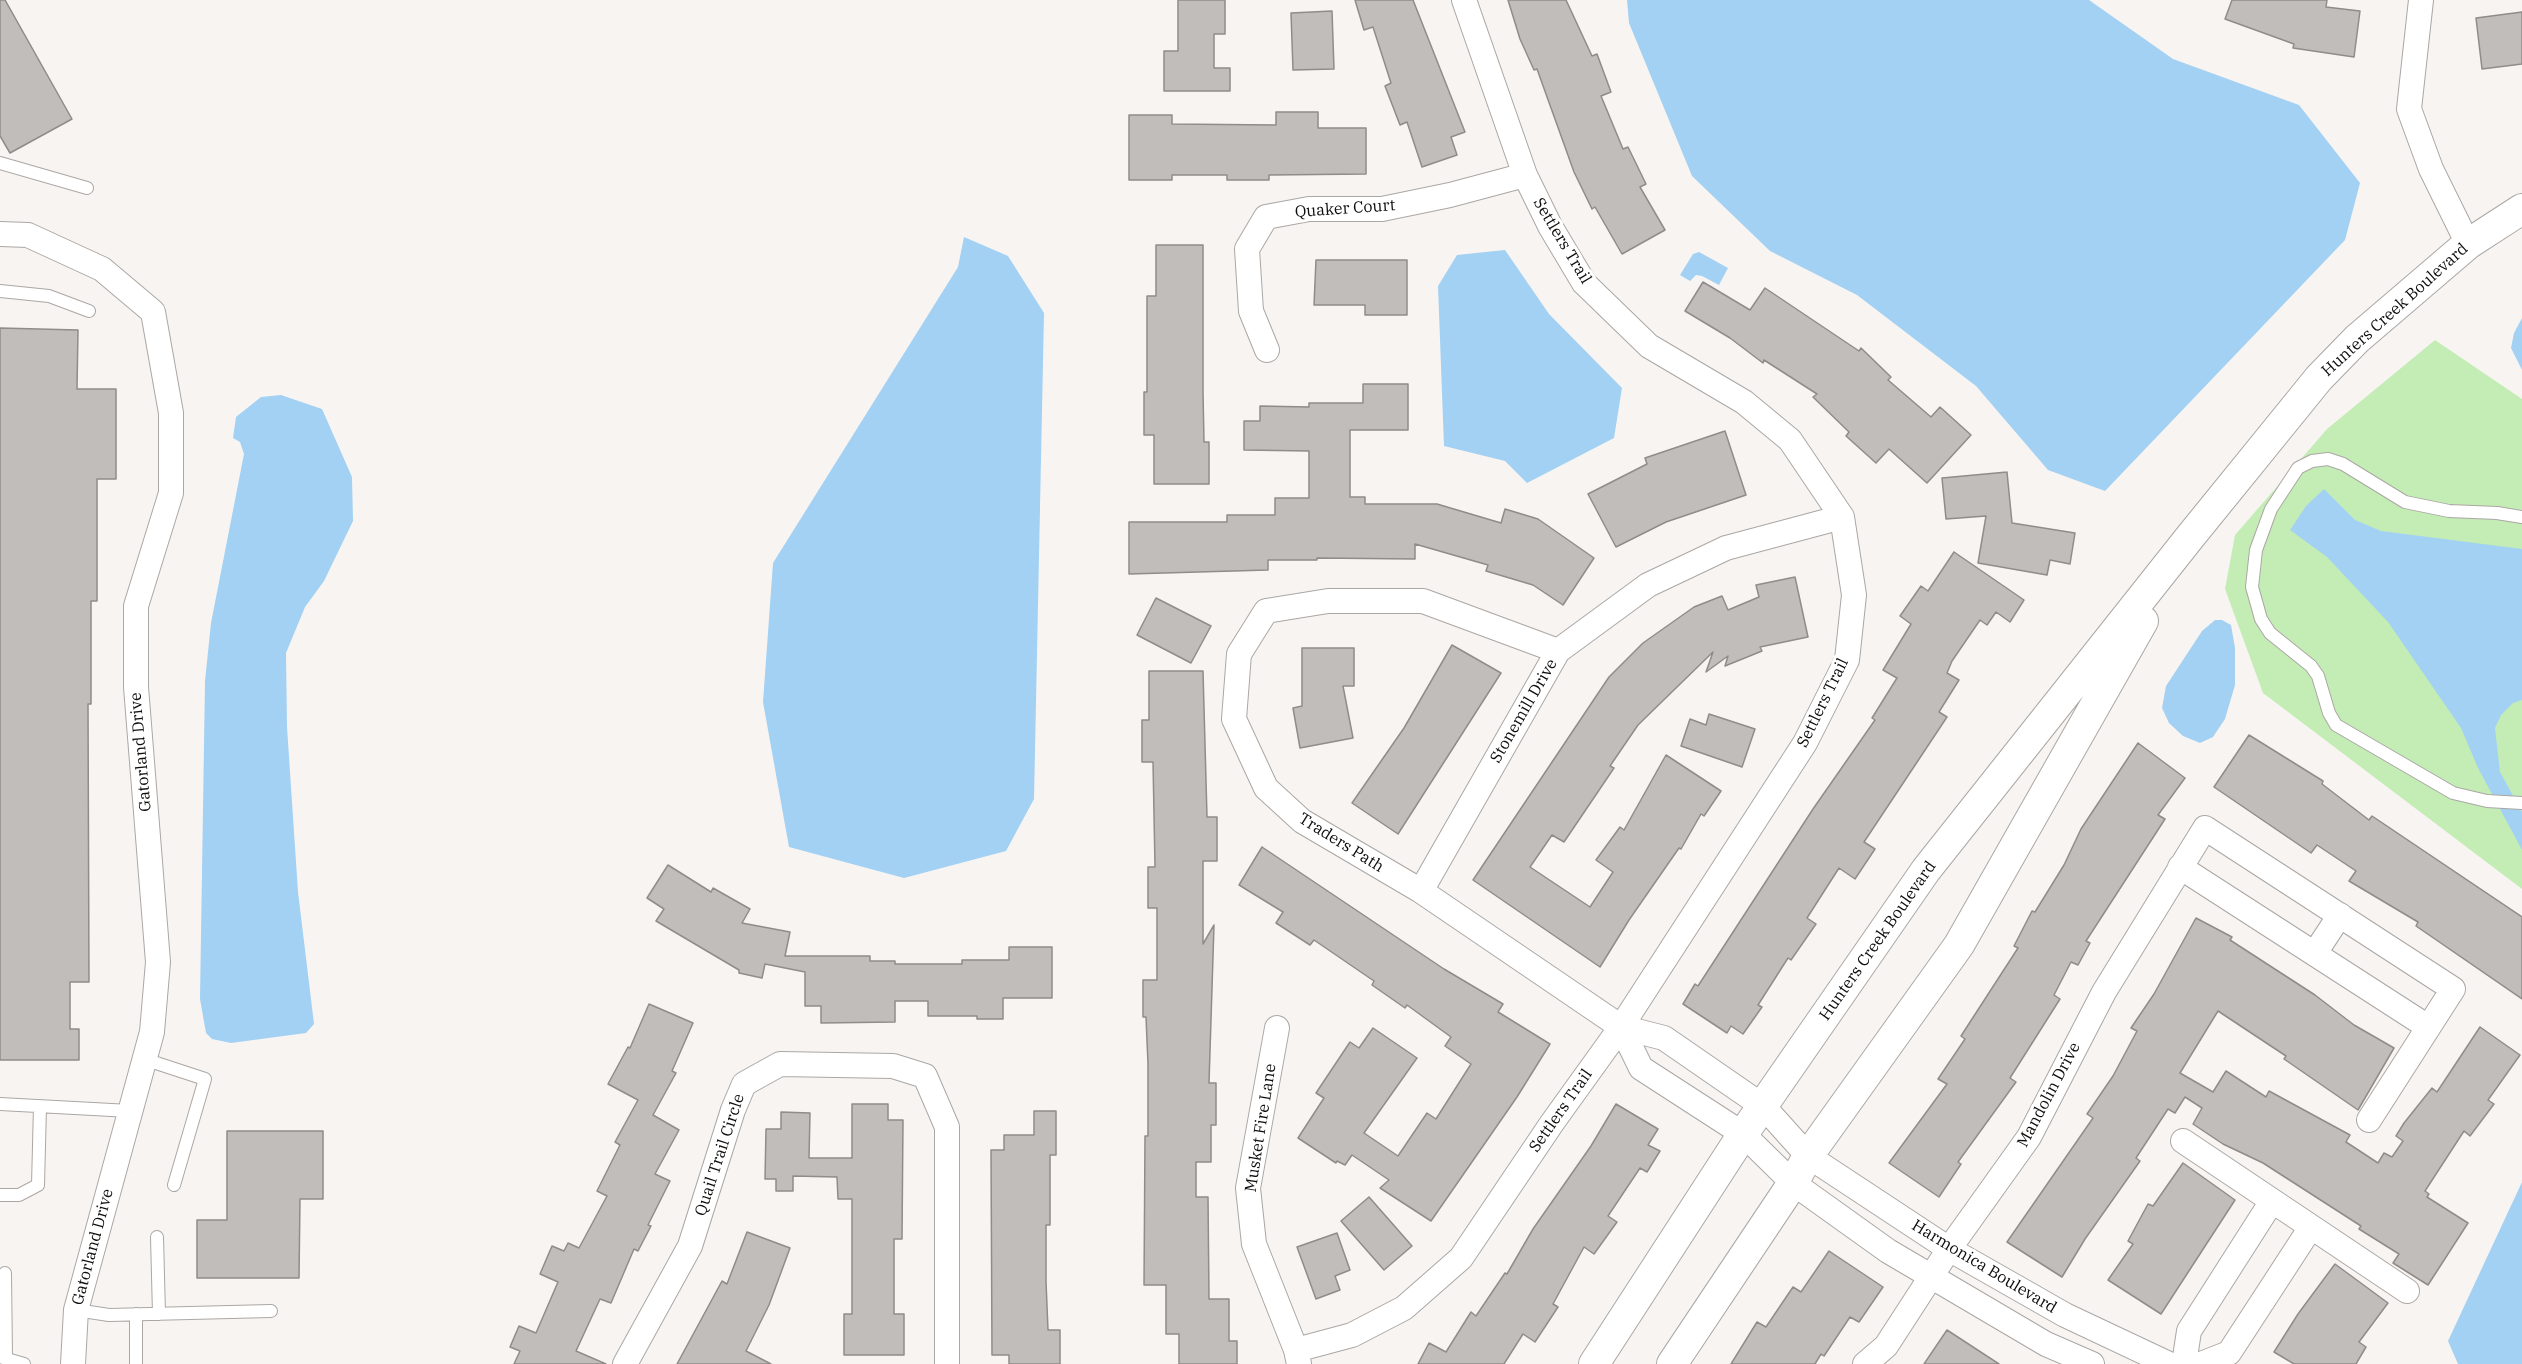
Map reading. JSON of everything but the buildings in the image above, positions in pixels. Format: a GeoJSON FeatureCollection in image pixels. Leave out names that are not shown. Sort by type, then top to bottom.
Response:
{"type":"FeatureCollection","features":[{"type":"Feature","properties":{"kind":"street","name":"Settlers Trail"},"geometry":{"type":"LineString","coordinates":[[1298,1357],[1352,1335],[1404,1308],[1461,1258],[1552,1123],[1621,1027],[1805,743],[1848,660],[1854,595],[1842,517],[1790,440],[1744,402],[1649,346],[1584,283],[1550,226],[1525,175],[1464,0]]}},
{"type":"Feature","properties":{"kind":"street"},"geometry":{"type":"LineString","coordinates":[[2421,0],[2409,109],[2431,169],[2468,244]]}},
{"type":"Feature","properties":{"kind":"street","name":"Quaker Court"},"geometry":{"type":"LineString","coordinates":[[1267,350],[1251,311],[1247,249],[1266,217],[1309,209],[1382,209],[1450,195],[1525,175]]}},
{"type":"Feature","properties":{"kind":"street","name":"Hunters Creek Boulevard"},"geometry":{"type":"LineString","coordinates":[[1594,1364],[1743,1134],[1764,1107],[1926,870],[2190,537],[2319,378],[2357,339],[2468,244],[2522,209]]}},
{"type":"Feature","properties":{"kind":"street","name":"Gatorland Drive"},"geometry":{"type":"LineString","coordinates":[[0,234],[28,235],[102,269],[153,312],[171,413],[171,493],[136,606],[136,687],[158,962],[152,1032],[76,1310],[73,1364]]}},
{"type":"Feature","properties":{"kind":"street","name":"Stonemill Drive"},"geometry":{"type":"LineString","coordinates":[[1421,891],[1558,651],[1648,585],[1716,553],[1842,517]]}},
{"type":"Feature","properties":{"kind":"street","name":"Hunters Creek Boulevard"},"geometry":{"type":"LineString","coordinates":[[1672,1364],[1793,1183],[1808,1156],[1959,945],[2190,537]]}},
{"type":"Feature","properties":{"kind":"street","name":"Traders Path"},"geometry":{"type":"LineString","coordinates":[[1558,651],[1423,601],[1328,601],[1266,611],[1239,654],[1234,719],[1266,788],[1302,820],[1421,891],[1621,1027],[1664,1038],[1764,1107],[1808,1156]]}},
{"type":"Feature","properties":{"kind":"street","name":"Mandolin Drive"},"geometry":{"type":"LineString","coordinates":[[1865,1364],[1884,1355],[1949,1249],[2030,1137],[2104,992],[2205,828],[2453,989],[2428,1027]]}},
{"type":"Feature","properties":{"kind":"street"},"geometry":{"type":"LineString","coordinates":[[2180,867],[2428,1027],[2369,1120]]}},
{"type":"Feature","properties":{"kind":"street"},"geometry":{"type":"LineString","coordinates":[[2315,953],[2340,915]]}},
{"type":"Feature","properties":{"kind":"street","name":"Traders Path"},"geometry":{"type":"LineString","coordinates":[[1621,1027],[1641,1068],[1743,1134],[1793,1183]]}},
{"type":"Feature","properties":{"kind":"street","name":"Musket Fire Lane"},"geometry":{"type":"LineString","coordinates":[[1277,1028],[1248,1188],[1254,1244],[1298,1357]]}},
{"type":"Feature","properties":{"kind":"street","name":"Quail Trail Circle"},"geometry":{"type":"LineString","coordinates":[[625,1364],[690,1246],[733,1110],[744,1084],[780,1064],[893,1066],[925,1076],[947,1127],[947,1364]]}},
{"type":"Feature","properties":{"kind":"street"},"geometry":{"type":"LineString","coordinates":[[2183,1142],[2407,1291]]}},
{"type":"Feature","properties":{"kind":"street","name":"Harmonica Boulevard"},"geometry":{"type":"LineString","coordinates":[[1808,1156],[1949,1249],[2065,1315],[2169,1364]]}},
{"type":"Feature","properties":{"kind":"street","name":"Harmonica Boulevard"},"geometry":{"type":"LineString","coordinates":[[1793,1183],[1888,1251],[2046,1344],[2092,1364]]}},
{"type":"Feature","properties":{"kind":"street"},"geometry":{"type":"LineString","coordinates":[[2184,1364],[2189,1331],[2272,1201]]}},
{"type":"Feature","properties":{"kind":"street"},"geometry":{"type":"LineString","coordinates":[[2201,1364],[2229,1353],[2311,1227]]}},
{"type":"Feature","properties":{"kind":"lane"},"geometry":{"type":"LineString","coordinates":[[0,163],[87,188]]}},
{"type":"Feature","properties":{"kind":"lane"},"geometry":{"type":"LineString","coordinates":[[0,291],[49,296],[89,311]]}},
{"type":"Feature","properties":{"kind":"lane"},"geometry":{"type":"LineString","coordinates":[[2522,517],[2497,513],[2449,511],[2405,502],[2343,464],[2328,459],[2312,461],[2298,468],[2262,527],[2256,550],[2252,587],[2260,619],[2270,633],[2312,666],[2318,676],[2329,713],[2336,725],[2453,793],[2487,801],[2522,803]]}},
{"type":"Feature","properties":{"kind":"lane"},"geometry":{"type":"LineString","coordinates":[[144,1059],[206,1079],[174,1185]]}},
{"type":"Feature","properties":{"kind":"lane"},"geometry":{"type":"LineString","coordinates":[[0,1104],[130,1111]]}},
{"type":"Feature","properties":{"kind":"lane"},"geometry":{"type":"LineString","coordinates":[[0,1195],[19,1195],[38,1185],[40,1106]]}},
{"type":"Feature","properties":{"kind":"lane"},"geometry":{"type":"LineString","coordinates":[[157,1237],[159,1314]]}},
{"type":"Feature","properties":{"kind":"lane"},"geometry":{"type":"LineString","coordinates":[[5,1273],[3,1357],[24,1364]]}},
{"type":"Feature","properties":{"kind":"lane"},"geometry":{"type":"LineString","coordinates":[[76,1310],[109,1315],[270,1311]]}},
{"type":"Feature","properties":{"kind":"lane"},"geometry":{"type":"LineString","coordinates":[[136,1314],[136,1364]]}},
{"type":"Feature","properties":{"kind":"green space"},"geometry":{"type":"Polygon","coordinates":[[[2435,340],[2522,399],[2522,889],[2263,693],[2225,589],[2235,535],[2327,429],[2435,340]]]}},
{"type":"Feature","properties":{"kind":"water"},"geometry":{"type":"Polygon","coordinates":[[[1627,0],[2089,0],[2173,59],[2299,105],[2360,183],[2345,240],[2105,491],[2048,470],[1976,386],[1857,295],[1770,251],[1692,176],[1629,23],[1627,0]]]}},
{"type":"Feature","properties":{"kind":"water"},"geometry":{"type":"Polygon","coordinates":[[[964,237],[1008,256],[1044,313],[1034,799],[1006,851],[904,878],[789,847],[763,702],[773,563],[958,267],[964,237]]]}},
{"type":"Feature","properties":{"kind":"water"},"geometry":{"type":"Polygon","coordinates":[[[1505,250],[1549,314],[1622,388],[1614,438],[1527,483],[1505,461],[1444,446],[1438,286],[1457,255],[1505,250]]]}},
{"type":"Feature","properties":{"kind":"water"},"geometry":{"type":"Polygon","coordinates":[[[1699,252],[1728,268],[1719,285],[1702,276],[1696,275],[1690,281],[1680,275],[1693,254],[1699,252]]]}},
{"type":"Feature","properties":{"kind":"water"},"geometry":{"type":"Polygon","coordinates":[[[2522,318],[2522,370],[2511,348],[2514,333],[2522,318]]]}},
{"type":"Feature","properties":{"kind":"water"},"geometry":{"type":"Polygon","coordinates":[[[281,395],[322,409],[352,477],[353,521],[324,581],[305,607],[286,653],[287,727],[298,892],[314,1024],[306,1033],[231,1043],[212,1039],[206,1033],[200,999],[205,681],[211,623],[244,454],[240,442],[233,438],[236,417],[261,397],[281,395]]]}},
{"type":"Feature","properties":{"kind":"water"},"geometry":{"type":"Polygon","coordinates":[[[2324,489],[2355,520],[2381,531],[2522,549],[2522,700],[2513,703],[2501,715],[2495,728],[2500,772],[2522,812],[2522,850],[2478,768],[2461,728],[2388,622],[2327,557],[2290,530],[2306,506],[2324,489]]]}},
{"type":"Feature","properties":{"kind":"water"},"geometry":{"type":"Polygon","coordinates":[[[2215,620],[2222,620],[2231,625],[2235,648],[2235,685],[2225,719],[2213,737],[2200,743],[2183,736],[2169,723],[2162,708],[2166,686],[2202,631],[2215,620]]]}},
{"type":"Feature","properties":{"kind":"water"},"geometry":{"type":"Polygon","coordinates":[[[2522,1182],[2522,1364],[2458,1364],[2448,1341],[2522,1182]]]}}]}
